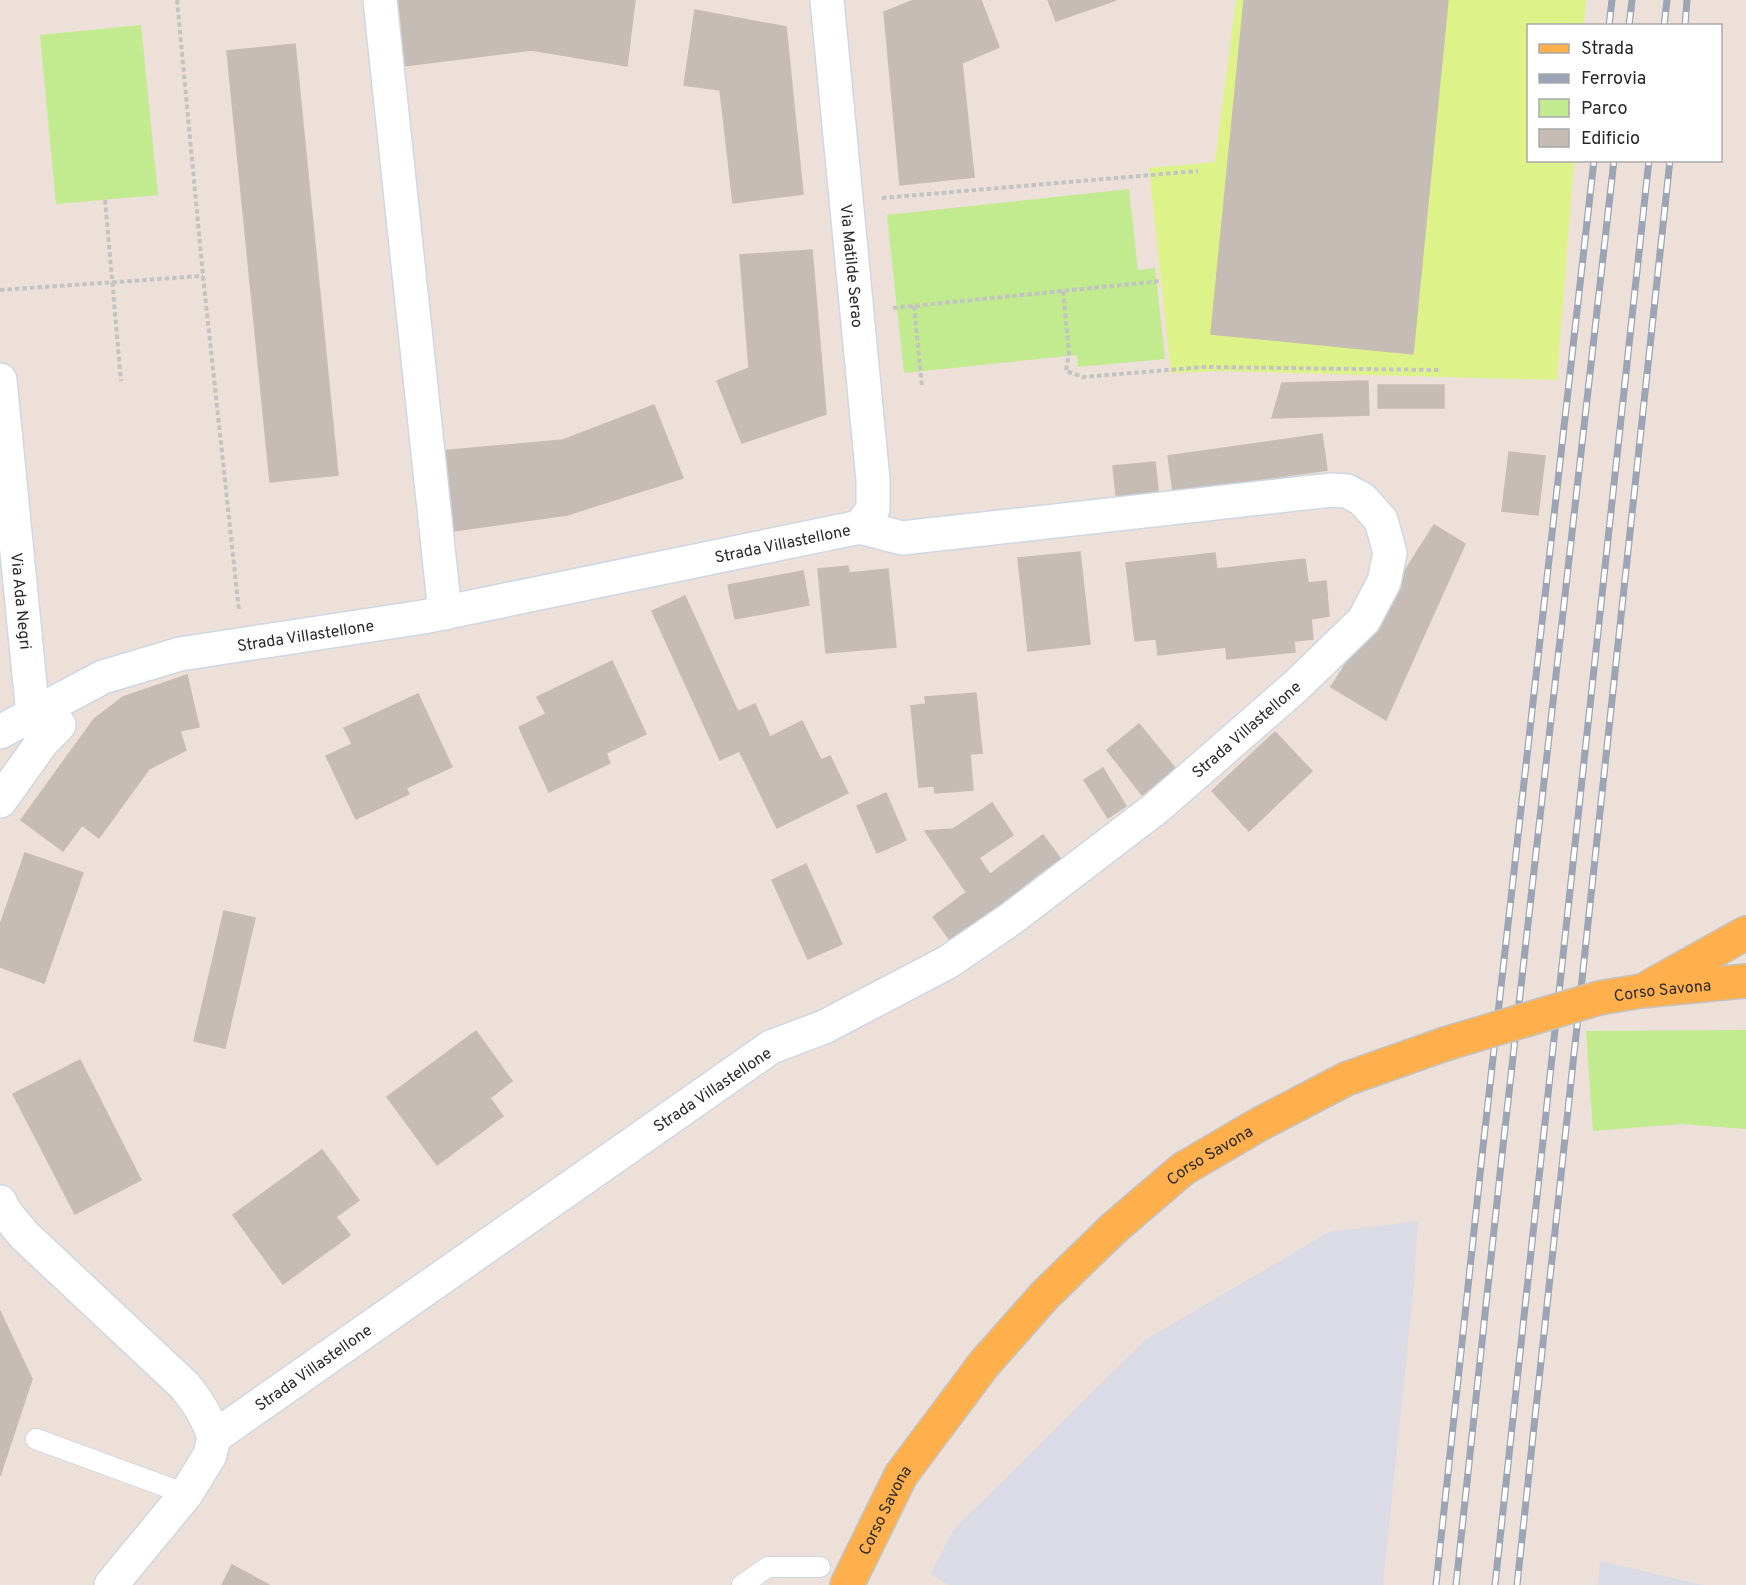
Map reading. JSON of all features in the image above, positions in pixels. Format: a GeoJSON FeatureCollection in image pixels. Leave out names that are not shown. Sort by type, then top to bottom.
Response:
{"type":"FeatureCollection","features":[{"type":"Feature","properties":{"kind":"main road"},"geometry":{"type":"LineString","coordinates":[[1641,991],[1746,933]]}},
{"type":"Feature","properties":{"kind":"main road","name":"Corso Savona"},"geometry":{"type":"LineString","coordinates":[[1710,953],[1746,945]]}},
{"type":"Feature","properties":{"kind":"main road","name":"Corso Savona"},"geometry":{"type":"LineString","coordinates":[[847,1585],[901,1475],[984,1364],[1046,1294],[1114,1228],[1183,1169],[1258,1125],[1346,1079],[1445,1044],[1599,998],[1641,991],[1737,986]]}},
{"type":"Feature","properties":{"kind":"street"},"geometry":{"type":"LineString","coordinates":[[380,0],[445,613]]}},
{"type":"Feature","properties":{"kind":"street","name":"Via Matilde Serao"},"geometry":{"type":"LineString","coordinates":[[827,0],[873,480],[873,509],[860,527]]}},
{"type":"Feature","properties":{"kind":"street","name":"Via Ada Negri"},"geometry":{"type":"LineString","coordinates":[[0,380],[38,728]]}},
{"type":"Feature","properties":{"kind":"street","name":"Strada Villastellone"},"geometry":{"type":"LineString","coordinates":[[0,801],[38,728],[103,677],[180,654],[445,613],[860,527],[902,538],[1332,490],[1347,491],[1362,499],[1380,520],[1390,553],[1384,582],[1364,620],[1296,687],[1156,808],[1012,918],[948,962],[824,1027],[771,1047],[214,1437]]}},
{"type":"Feature","properties":{"kind":"street","name":"Strada Villastellone"},"geometry":{"type":"LineString","coordinates":[[0,732],[38,728]]}},
{"type":"Feature","properties":{"kind":"street"},"geometry":{"type":"LineString","coordinates":[[0,1202],[5,1212],[24,1235],[185,1386],[200,1404],[214,1437],[210,1455],[186,1494],[111,1585]]}},
{"type":"Feature","properties":{"kind":"lane"},"geometry":{"type":"LineString","coordinates":[[36,1439],[186,1494]]}},
{"type":"Feature","properties":{"kind":"lane"},"geometry":{"type":"LineString","coordinates":[[742,1585],[768,1567],[820,1567]]}},
{"type":"Feature","properties":{"kind":"path"},"geometry":{"type":"LineString","coordinates":[[177,0],[203,276],[243,644]]}},
{"type":"Feature","properties":{"kind":"path"},"geometry":{"type":"LineString","coordinates":[[882,198],[1198,171]]}},
{"type":"Feature","properties":{"kind":"path"},"geometry":{"type":"LineString","coordinates":[[105,200],[121,381]]}},
{"type":"Feature","properties":{"kind":"path"},"geometry":{"type":"LineString","coordinates":[[0,290],[203,276]]}},
{"type":"Feature","properties":{"kind":"path"},"geometry":{"type":"LineString","coordinates":[[892,308],[1161,281]]}},
{"type":"Feature","properties":{"kind":"path"},"geometry":{"type":"LineString","coordinates":[[1063,291],[1069,353],[1066,372],[1083,377],[1204,367],[1440,370]]}},
{"type":"Feature","properties":{"kind":"path"},"geometry":{"type":"LineString","coordinates":[[914,306],[922,387]]}},
{"type":"Feature","properties":{"kind":"shaded area"},"geometry":{"type":"Polygon","coordinates":[[[1418,1221],[1413,1295],[1383,1585],[949,1585],[930,1574],[954,1529],[1145,1340],[1329,1232],[1418,1221]]]}},
{"type":"Feature","properties":{"kind":"shaded area"},"geometry":{"type":"Polygon","coordinates":[[[1600,1561],[1703,1585],[1598,1585],[1600,1561]]]}},
{"type":"Feature","properties":{"kind":"green space"},"geometry":{"type":"Polygon","coordinates":[[[1236,0],[1586,0],[1584,24],[1527,24],[1527,162],[1574,162],[1557,380],[1225,371],[1171,373],[1149,168],[1215,162],[1236,0]]]}},
{"type":"Feature","properties":{"kind":"green space"},"geometry":{"type":"Polygon","coordinates":[[[141,25],[158,195],[56,204],[40,35],[141,25]]]}},
{"type":"Feature","properties":{"kind":"green space"},"geometry":{"type":"Polygon","coordinates":[[[1129,189],[1138,270],[1155,268],[1165,359],[1078,367],[1077,355],[904,373],[887,215],[1129,189]]]}},
{"type":"Feature","properties":{"kind":"green space"},"geometry":{"type":"Polygon","coordinates":[[[1746,1030],[1746,1129],[1681,1124],[1593,1131],[1586,1031],[1746,1030]]]}},
{"type":"Feature","properties":{"kind":"building"},"geometry":{"type":"Polygon","coordinates":[[[398,0],[635,0],[627,66],[531,50],[404,66],[398,0]]]}},
{"type":"Feature","properties":{"kind":"building"},"geometry":{"type":"Polygon","coordinates":[[[914,0],[981,0],[999,47],[962,63],[974,177],[900,185],[884,12],[914,0]]]}},
{"type":"Feature","properties":{"kind":"building"},"geometry":{"type":"Polygon","coordinates":[[[1048,0],[1116,0],[1056,21],[1048,0]]]}},
{"type":"Feature","properties":{"kind":"building"},"geometry":{"type":"Polygon","coordinates":[[[1244,0],[1448,0],[1413,354],[1211,334],[1244,0]]]}},
{"type":"Feature","properties":{"kind":"building"},"geometry":{"type":"Polygon","coordinates":[[[695,10],[786,27],[803,194],[733,203],[720,90],[684,85],[695,10]]]}},
{"type":"Feature","properties":{"kind":"building"},"geometry":{"type":"Polygon","coordinates":[[[295,44],[338,475],[270,482],[227,51],[295,44]]]}},
{"type":"Feature","properties":{"kind":"building"},"geometry":{"type":"Polygon","coordinates":[[[812,250],[826,414],[742,443],[717,381],[749,368],[740,255],[812,250]]]}},
{"type":"Feature","properties":{"kind":"building"},"geometry":{"type":"Polygon","coordinates":[[[1368,381],[1369,415],[1272,418],[1282,383],[1368,381]]]}},
{"type":"Feature","properties":{"kind":"building"},"geometry":{"type":"Polygon","coordinates":[[[1378,385],[1444,385],[1444,408],[1378,408],[1378,385]]]}},
{"type":"Feature","properties":{"kind":"building"},"geometry":{"type":"Polygon","coordinates":[[[654,405],[683,478],[567,515],[447,532],[440,451],[563,440],[654,405]]]}},
{"type":"Feature","properties":{"kind":"building"},"geometry":{"type":"Polygon","coordinates":[[[1322,434],[1327,470],[1229,484],[1230,491],[1174,499],[1168,456],[1322,434]]]}},
{"type":"Feature","properties":{"kind":"building"},"geometry":{"type":"Polygon","coordinates":[[[1509,452],[1545,456],[1538,515],[1502,511],[1509,452]]]}},
{"type":"Feature","properties":{"kind":"building"},"geometry":{"type":"Polygon","coordinates":[[[1155,462],[1159,499],[1117,504],[1113,466],[1155,462]]]}},
{"type":"Feature","properties":{"kind":"building"},"geometry":{"type":"Polygon","coordinates":[[[1434,525],[1465,544],[1386,720],[1331,687],[1434,525]]]}},
{"type":"Feature","properties":{"kind":"building"},"geometry":{"type":"Polygon","coordinates":[[[1080,552],[1090,644],[1028,651],[1018,558],[1080,552]]]}},
{"type":"Feature","properties":{"kind":"building"},"geometry":{"type":"Polygon","coordinates":[[[1215,553],[1226,647],[1158,655],[1156,639],[1135,641],[1126,563],[1215,553]]]}},
{"type":"Feature","properties":{"kind":"building"},"geometry":{"type":"Polygon","coordinates":[[[1305,559],[1308,583],[1326,581],[1329,616],[1311,619],[1313,639],[1294,641],[1295,652],[1227,659],[1218,569],[1305,559]]]}},
{"type":"Feature","properties":{"kind":"building"},"geometry":{"type":"Polygon","coordinates":[[[848,566],[849,573],[888,569],[896,647],[826,653],[818,569],[848,566]]]}},
{"type":"Feature","properties":{"kind":"building"},"geometry":{"type":"Polygon","coordinates":[[[803,571],[809,605],[735,619],[728,585],[803,571]]]}},
{"type":"Feature","properties":{"kind":"building"},"geometry":{"type":"Polygon","coordinates":[[[685,596],[738,712],[755,704],[770,737],[720,760],[652,611],[685,596]]]}},
{"type":"Feature","properties":{"kind":"building"},"geometry":{"type":"Polygon","coordinates":[[[612,661],[646,734],[606,753],[610,763],[549,792],[519,727],[546,714],[537,697],[612,661]]]}},
{"type":"Feature","properties":{"kind":"building"},"geometry":{"type":"Polygon","coordinates":[[[187,675],[199,727],[180,731],[186,750],[149,769],[99,838],[82,825],[63,851],[21,820],[94,719],[123,697],[187,675]]]}},
{"type":"Feature","properties":{"kind":"building"},"geometry":{"type":"Polygon","coordinates":[[[976,693],[982,753],[970,754],[973,790],[935,793],[934,786],[919,787],[911,706],[926,704],[925,697],[976,693]]]}},
{"type":"Feature","properties":{"kind":"building"},"geometry":{"type":"Polygon","coordinates":[[[418,694],[452,767],[406,788],[409,794],[356,819],[326,756],[352,744],[344,728],[418,694]]]}},
{"type":"Feature","properties":{"kind":"building"},"geometry":{"type":"Polygon","coordinates":[[[802,721],[821,760],[830,756],[848,793],[777,828],[740,752],[802,721]]]}},
{"type":"Feature","properties":{"kind":"building"},"geometry":{"type":"Polygon","coordinates":[[[1139,724],[1175,768],[1142,795],[1107,750],[1139,724]]]}},
{"type":"Feature","properties":{"kind":"building"},"geometry":{"type":"Polygon","coordinates":[[[1275,732],[1312,771],[1249,831],[1212,791],[1275,732]]]}},
{"type":"Feature","properties":{"kind":"building"},"geometry":{"type":"Polygon","coordinates":[[[1103,768],[1126,806],[1108,818],[1084,780],[1103,768]]]}},
{"type":"Feature","properties":{"kind":"building"},"geometry":{"type":"Polygon","coordinates":[[[886,793],[906,840],[877,853],[857,806],[886,793]]]}},
{"type":"Feature","properties":{"kind":"building"},"geometry":{"type":"Polygon","coordinates":[[[992,803],[1013,835],[979,858],[990,874],[966,892],[925,831],[953,829],[992,803]]]}},
{"type":"Feature","properties":{"kind":"building"},"geometry":{"type":"Polygon","coordinates":[[[1043,835],[1063,862],[953,944],[933,917],[1043,835]]]}},
{"type":"Feature","properties":{"kind":"building"},"geometry":{"type":"Polygon","coordinates":[[[25,853],[83,873],[44,983],[0,967],[0,925],[25,853]]]}},
{"type":"Feature","properties":{"kind":"building"},"geometry":{"type":"Polygon","coordinates":[[[806,864],[842,944],[808,959],[772,880],[806,864]]]}},
{"type":"Feature","properties":{"kind":"building"},"geometry":{"type":"Polygon","coordinates":[[[224,911],[255,918],[225,1048],[194,1041],[224,911]]]}},
{"type":"Feature","properties":{"kind":"building"},"geometry":{"type":"Polygon","coordinates":[[[476,1031],[512,1081],[490,1098],[503,1116],[437,1165],[387,1097],[476,1031]]]}},
{"type":"Feature","properties":{"kind":"building"},"geometry":{"type":"Polygon","coordinates":[[[80,1060],[141,1180],[75,1214],[13,1094],[80,1060]]]}},
{"type":"Feature","properties":{"kind":"building"},"geometry":{"type":"Polygon","coordinates":[[[322,1150],[359,1200],[336,1217],[350,1235],[283,1284],[233,1215],[322,1150]]]}},
{"type":"Feature","properties":{"kind":"building"},"geometry":{"type":"Polygon","coordinates":[[[0,1311],[32,1379],[0,1476],[0,1311]]]}},
{"type":"Feature","properties":{"kind":"building"},"geometry":{"type":"Polygon","coordinates":[[[232,1565],[269,1585],[222,1585],[232,1565]]]}},
{"type":"Feature","properties":{"kind":"railway"},"geometry":{"type":"LineString","coordinates":[[1609,24],[1612,0]]}},
{"type":"Feature","properties":{"kind":"railway"},"geometry":{"type":"LineString","coordinates":[[1629,24],[1632,0]]}},
{"type":"Feature","properties":{"kind":"railway"},"geometry":{"type":"LineString","coordinates":[[1664,24],[1667,0]]}},
{"type":"Feature","properties":{"kind":"railway"},"geometry":{"type":"LineString","coordinates":[[1685,24],[1687,0]]}},
{"type":"Feature","properties":{"kind":"railway"},"geometry":{"type":"LineString","coordinates":[[1436,1585],[1594,162]]}},
{"type":"Feature","properties":{"kind":"railway"},"geometry":{"type":"LineString","coordinates":[[1456,1585],[1614,162]]}},
{"type":"Feature","properties":{"kind":"railway"},"geometry":{"type":"LineString","coordinates":[[1495,1585],[1649,162]]}},
{"type":"Feature","properties":{"kind":"railway"},"geometry":{"type":"LineString","coordinates":[[1517,1585],[1670,162]]}}]}
